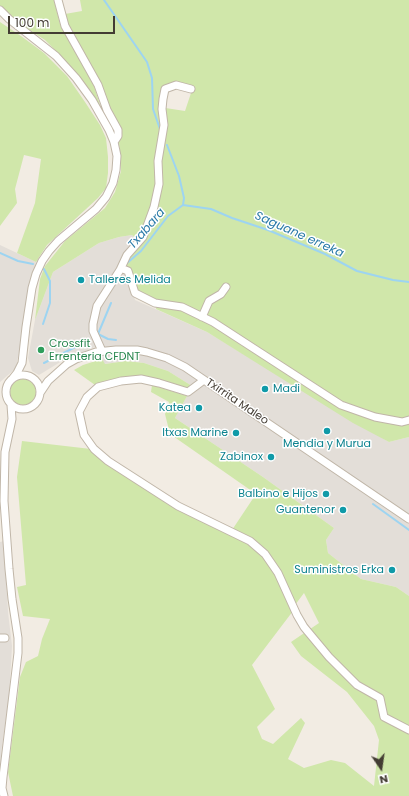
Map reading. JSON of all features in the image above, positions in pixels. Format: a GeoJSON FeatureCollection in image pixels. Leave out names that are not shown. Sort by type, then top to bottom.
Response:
{"type":"FeatureCollection","features":[{"type":"Feature","properties":{"kind":"street"},"geometry":{"type":"LineString","coordinates":[[58,0],[65,26],[98,84],[107,110],[118,130],[118,136],[114,142]]}},
{"type":"Feature","properties":{"kind":"street"},"geometry":{"type":"LineString","coordinates":[[0,10],[9,19],[56,56],[76,78],[102,116],[114,142],[117,156],[113,183],[106,197],[96,209],[58,241],[42,261],[36,274],[32,288],[26,328],[24,357],[28,376]]}},
{"type":"Feature","properties":{"kind":"street"},"geometry":{"type":"LineString","coordinates":[[102,351],[93,331],[97,306],[120,270],[127,255],[143,237],[154,207],[159,184],[158,161],[164,125],[162,99],[165,89],[176,85],[192,89]]}},
{"type":"Feature","properties":{"kind":"street"},"geometry":{"type":"LineString","coordinates":[[120,270],[128,270],[135,293],[155,303],[182,307],[213,322],[240,338],[341,405],[375,417],[402,422],[409,420]]}},
{"type":"Feature","properties":{"kind":"street"},"geometry":{"type":"LineString","coordinates":[[202,317],[209,301],[221,294],[226,287]]}},
{"type":"Feature","properties":{"kind":"street","name":"Txirrita Maleo"},"geometry":{"type":"LineString","coordinates":[[40,392],[51,377],[67,364],[86,355],[102,351],[116,350],[132,350],[157,354],[176,362],[204,380],[409,519]]}},
{"type":"Feature","properties":{"kind":"street"},"geometry":{"type":"LineString","coordinates":[[13,378],[20,368],[24,357]]}},
{"type":"Feature","properties":{"kind":"street"},"geometry":{"type":"LineString","coordinates":[[4,796],[2,788],[18,653],[18,638],[8,569],[4,501],[5,452],[12,423],[12,414],[3,388],[9,381],[18,375],[28,376],[35,380],[40,388],[39,398],[33,407],[28,409],[12,423]]}},
{"type":"Feature","properties":{"kind":"street","name":"Txirrita Maleo"},"geometry":{"type":"LineString","coordinates":[[35,380],[43,380],[51,377]]}},
{"type":"Feature","properties":{"kind":"street"},"geometry":{"type":"LineString","coordinates":[[204,380],[188,392],[141,379],[121,381],[98,387],[87,397],[79,412],[84,435],[94,449],[108,461],[178,506],[250,541],[265,554],[278,573],[304,627],[357,685],[380,698],[384,716],[409,730]]}},
{"type":"Feature","properties":{"kind":"street"},"geometry":{"type":"LineString","coordinates":[[0,396],[16,408],[22,410],[28,409]]}},
{"type":"Feature","properties":{"kind":"shaded area"},"geometry":{"type":"Polygon","coordinates":[[[132,235],[140,242],[125,266],[135,300],[207,332],[389,442],[409,437],[409,596],[396,587],[361,579],[328,553],[326,540],[334,528],[263,477],[175,418],[192,386],[168,371],[144,363],[126,361],[104,364],[95,347],[62,361],[39,375],[32,371],[28,358],[35,320],[53,272],[99,243],[132,235]]]}},
{"type":"Feature","properties":{"kind":"shaded area"},"geometry":{"type":"Polygon","coordinates":[[[0,245],[36,262],[16,368],[0,382],[0,245]]]}},
{"type":"Feature","properties":{"kind":"shaded area"},"geometry":{"type":"Polygon","coordinates":[[[4,541],[8,612],[12,646],[9,698],[0,769],[0,542],[4,541]]]}},
{"type":"Feature","properties":{"kind":"green space"},"geometry":{"type":"Polygon","coordinates":[[[0,0],[54,0],[60,24],[94,86],[101,108],[83,82],[62,57],[45,40],[16,21],[0,7],[0,0]]]}},
{"type":"Feature","properties":{"kind":"green space"},"geometry":{"type":"Polygon","coordinates":[[[80,0],[409,0],[409,437],[389,442],[353,423],[207,332],[156,309],[157,301],[138,291],[125,266],[140,242],[132,235],[99,243],[53,272],[35,320],[40,279],[45,266],[65,241],[105,208],[115,192],[121,171],[119,142],[121,129],[70,29],[65,14],[82,11],[80,0]],[[171,83],[159,107],[185,111],[193,87],[171,83]]]}},
{"type":"Feature","properties":{"kind":"green space"},"geometry":{"type":"Polygon","coordinates":[[[0,22],[44,53],[67,76],[100,125],[106,138],[108,173],[106,188],[98,198],[47,245],[36,262],[17,253],[35,203],[41,159],[24,155],[15,189],[17,203],[0,226],[0,22]]]}},
{"type":"Feature","properties":{"kind":"green space"},"geometry":{"type":"Polygon","coordinates":[[[102,359],[105,364],[126,361],[144,363],[168,371],[192,386],[186,389],[142,376],[127,376],[95,385],[74,370],[83,365],[102,359]]]}},
{"type":"Feature","properties":{"kind":"green space"},"geometry":{"type":"Polygon","coordinates":[[[23,379],[32,383],[36,392],[32,401],[23,405],[14,401],[10,392],[14,383],[23,379]]]}},
{"type":"Feature","properties":{"kind":"green space"},"geometry":{"type":"Polygon","coordinates":[[[152,385],[187,396],[175,418],[263,477],[334,528],[326,540],[328,553],[361,579],[396,587],[409,596],[409,796],[13,796],[8,772],[20,677],[26,662],[38,656],[42,639],[50,619],[23,616],[17,587],[26,585],[17,477],[22,441],[91,449],[104,462],[177,508],[248,544],[264,555],[277,575],[293,611],[252,665],[275,709],[257,727],[262,739],[273,744],[301,718],[305,723],[288,759],[304,768],[331,760],[345,763],[374,786],[379,740],[374,726],[347,692],[301,656],[291,642],[319,623],[304,593],[295,605],[267,552],[232,530],[256,494],[170,434],[165,414],[169,402],[151,392],[152,385]]]}},
{"type":"Feature","properties":{"kind":"waterway"},"geometry":{"type":"LineString","coordinates":[[104,0],[147,62],[152,78],[153,109],[160,129]]}},
{"type":"Feature","properties":{"kind":"waterway"},"geometry":{"type":"LineString","coordinates":[[167,145],[179,176],[184,198],[183,205]]}},
{"type":"Feature","properties":{"kind":"waterway","name":"Saguane erreka"},"geometry":{"type":"LineString","coordinates":[[183,205],[211,209],[268,230],[325,254],[357,271],[393,280],[409,282]]}},
{"type":"Feature","properties":{"kind":"waterway","name":"Txabara"},"geometry":{"type":"LineString","coordinates":[[126,264],[141,251],[168,216],[183,205]]}},
{"type":"Feature","properties":{"kind":"waterway"},"geometry":{"type":"LineString","coordinates":[[0,253],[18,261],[33,264]]}},
{"type":"Feature","properties":{"kind":"waterway"},"geometry":{"type":"LineString","coordinates":[[43,324],[50,303],[50,281],[44,269]]}},
{"type":"Feature","properties":{"kind":"waterway"},"geometry":{"type":"LineString","coordinates":[[111,303],[98,334],[108,339],[116,340]]}},
{"type":"Feature","properties":{"kind":"waterway"},"geometry":{"type":"LineString","coordinates":[[44,363],[89,340]]}},
{"type":"Feature","properties":{"kind":"waterway"},"geometry":{"type":"LineString","coordinates":[[373,504],[409,530]]}},
{"type":"Feature","properties":{"kind":"place","name":"Talleres Melida"},"geometry":{"type":"Point","coordinates":[81,280]}},
{"type":"Feature","properties":{"kind":"place","name":"Crossfit Errenteria CFDNT"},"geometry":{"type":"Point","coordinates":[41,350]}},
{"type":"Feature","properties":{"kind":"place","name":"Madi"},"geometry":{"type":"Point","coordinates":[265,389]}},
{"type":"Feature","properties":{"kind":"place","name":"Katea"},"geometry":{"type":"Point","coordinates":[199,408]}},
{"type":"Feature","properties":{"kind":"place","name":"Mendia y Murua"},"geometry":{"type":"Point","coordinates":[327,431]}},
{"type":"Feature","properties":{"kind":"place","name":"Itxas Marine"},"geometry":{"type":"Point","coordinates":[236,433]}},
{"type":"Feature","properties":{"kind":"place","name":"Zabinox"},"geometry":{"type":"Point","coordinates":[271,457]}},
{"type":"Feature","properties":{"kind":"place","name":"Balbino e Hijos"},"geometry":{"type":"Point","coordinates":[326,494]}},
{"type":"Feature","properties":{"kind":"place","name":"Guantenor"},"geometry":{"type":"Point","coordinates":[343,510]}},
{"type":"Feature","properties":{"kind":"place","name":"Suministros Erka"},"geometry":{"type":"Point","coordinates":[392,570]}}]}
